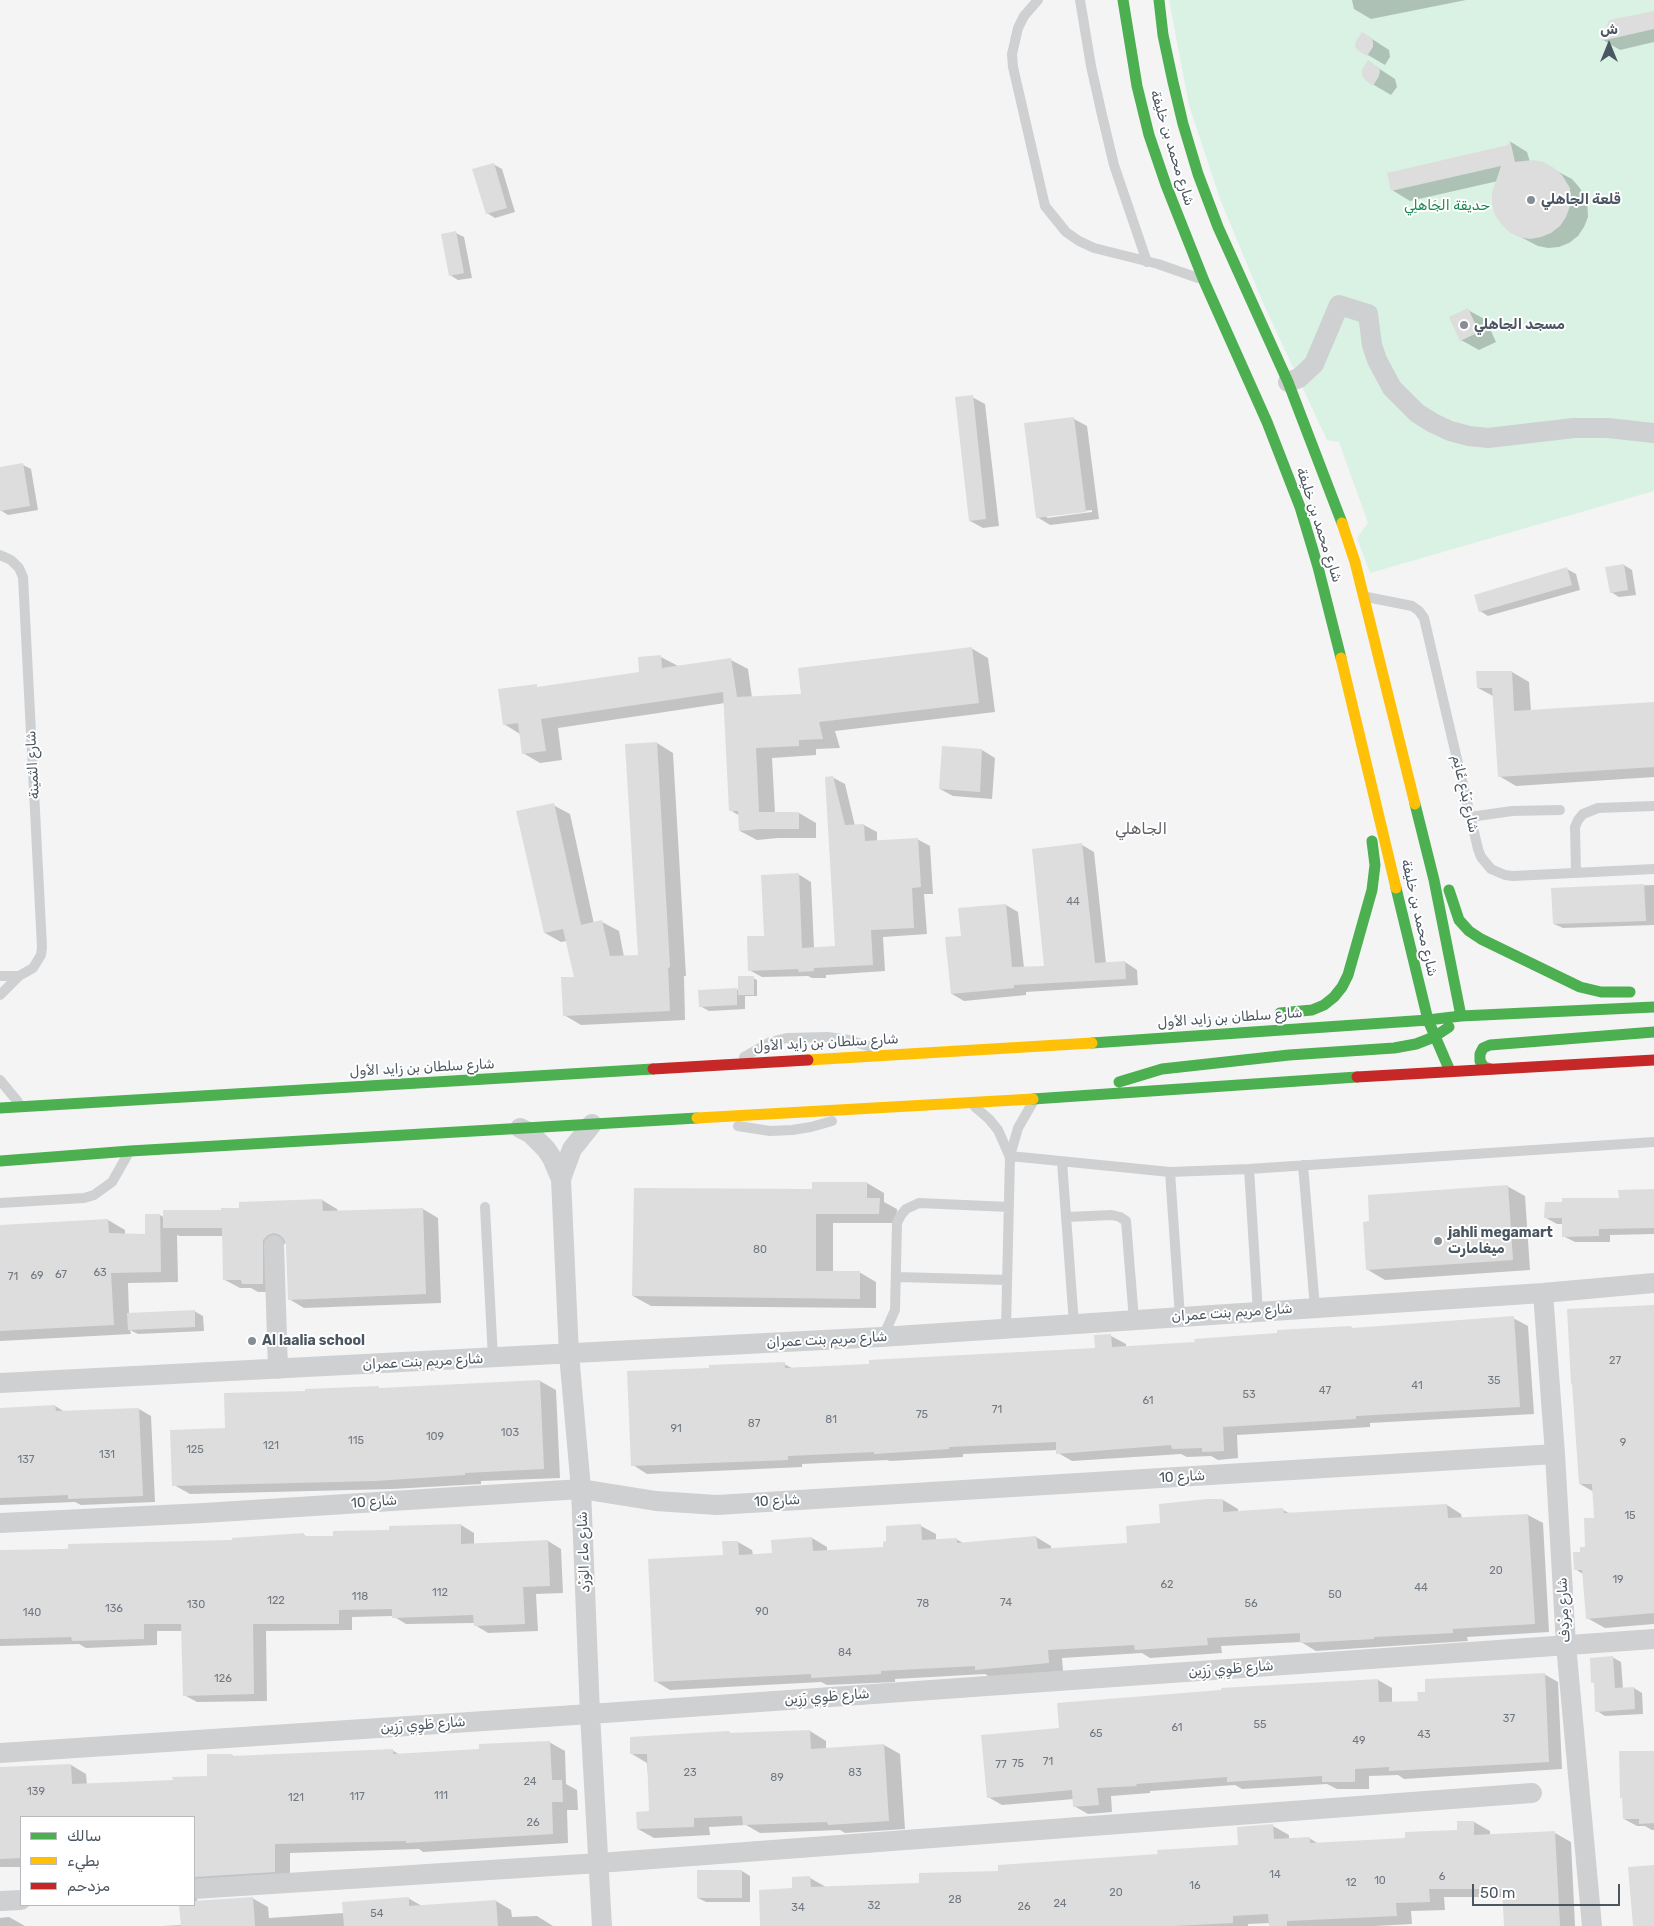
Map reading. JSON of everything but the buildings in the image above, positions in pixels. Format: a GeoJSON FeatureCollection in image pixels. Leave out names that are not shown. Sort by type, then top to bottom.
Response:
{"type":"FeatureCollection","features":[{"type":"Feature","properties":{"kind":"main road","name":"شارع محمد بن خليفة"},"geometry":{"type":"LineString","coordinates":[[1122,0],[1137,86],[1149,135],[1166,185],[1204,281],[1267,422],[1300,507],[1318,567],[1428,1020],[1450,1071]]}},
{"type":"Feature","properties":{"kind":"main road","name":"شارع محمد بن خليفة"},"geometry":{"type":"LineString","coordinates":[[1159,0],[1163,35],[1171,72],[1183,124],[1198,174],[1218,227],[1288,382],[1335,501],[1355,562],[1434,880],[1461,1016]]}},
{"type":"Feature","properties":{"kind":"main road"},"geometry":{"type":"LineString","coordinates":[[1396,728],[1416,770],[1426,799]]}},
{"type":"Feature","properties":{"kind":"main road"},"geometry":{"type":"LineString","coordinates":[[1358,732],[1359,771],[1365,808]]}},
{"type":"Feature","properties":{"kind":"main road"},"geometry":{"type":"LineString","coordinates":[[1273,1013],[1312,1010],[1334,997],[1342,987],[1348,975],[1374,884],[1374,852],[1369,826]]}},
{"type":"Feature","properties":{"kind":"main road"},"geometry":{"type":"LineString","coordinates":[[1446,880],[1459,920],[1469,931],[1481,939],[1580,987],[1607,992],[1646,992]]}},
{"type":"Feature","properties":{"kind":"main road","name":"شارع سلطان بن زايد الأول"},"geometry":{"type":"LineString","coordinates":[[0,1108],[888,1055],[1428,1020],[1461,1016],[1654,1007]]}},
{"type":"Feature","properties":{"kind":"main road"},"geometry":{"type":"LineString","coordinates":[[1096,1095],[1128,1079],[1162,1070],[1289,1056],[1394,1048],[1416,1044],[1434,1037],[1461,1016]]}},
{"type":"Feature","properties":{"kind":"main road"},"geometry":{"type":"LineString","coordinates":[[1189,1036],[1226,1023]]}},
{"type":"Feature","properties":{"kind":"main road"},"geometry":{"type":"LineString","coordinates":[[1491,1070],[1480,1061],[1480,1054],[1484,1048],[1490,1045],[1654,1032]]}},
{"type":"Feature","properties":{"kind":"main road"},"geometry":{"type":"LineString","coordinates":[[0,1161],[130,1151],[1096,1095],[1450,1071],[1654,1060]]}},
{"type":"Feature","properties":{"kind":"street"},"geometry":{"type":"LineString","coordinates":[[1288,382],[1298,378],[1314,364],[1339,305],[1368,314],[1372,346],[1377,360],[1392,388],[1417,413],[1450,431],[1488,438],[1574,428],[1608,428],[1654,433]]}},
{"type":"Feature","properties":{"kind":"street","name":"شارع ماء الوَرْد"},"geometry":{"type":"LineString","coordinates":[[592,1124],[572,1149],[562,1179],[569,1354],[581,1489],[590,1714],[602,1926]]}},
{"type":"Feature","properties":{"kind":"street","name":"شارع ماء الوَرْد"},"geometry":{"type":"LineString","coordinates":[[520,1128],[530,1134],[546,1149],[562,1179]]}},
{"type":"Feature","properties":{"kind":"street"},"geometry":{"type":"LineString","coordinates":[[274,1245],[278,1369]]}},
{"type":"Feature","properties":{"kind":"street","name":"شارع مريم بنت عمران"},"geometry":{"type":"LineString","coordinates":[[0,1383],[881,1337],[1543,1293],[1654,1283]]}},
{"type":"Feature","properties":{"kind":"street","name":"شارع مِرْدِف"},"geometry":{"type":"LineString","coordinates":[[1543,1293],[1566,1645],[1592,1926]]}},
{"type":"Feature","properties":{"kind":"street","name":"شارع 10"},"geometry":{"type":"LineString","coordinates":[[0,1523],[204,1513],[581,1489],[656,1501],[717,1505],[1555,1454]]}},
{"type":"Feature","properties":{"kind":"street","name":"شارع طَوِي رَزِين"},"geometry":{"type":"LineString","coordinates":[[0,1753],[590,1714],[1654,1639]]}},
{"type":"Feature","properties":{"kind":"street"},"geometry":{"type":"LineString","coordinates":[[195,1889],[599,1863],[1532,1793]]}},
{"type":"Feature","properties":{"kind":"street"},"geometry":{"type":"LineString","coordinates":[[0,1901],[20,1900]]}},
{"type":"Feature","properties":{"kind":"lane"},"geometry":{"type":"LineString","coordinates":[[1038,0],[1024,16],[1018,28],[1012,54],[1013,67],[1045,206],[1066,232],[1079,241],[1094,248],[1174,268],[1204,281]]}},
{"type":"Feature","properties":{"kind":"lane"},"geometry":{"type":"LineString","coordinates":[[1080,0],[1091,66],[1102,115],[1117,173],[1147,262]]}},
{"type":"Feature","properties":{"kind":"lane","name":"شارع الثمينة"},"geometry":{"type":"LineString","coordinates":[[0,556],[11,560],[19,568],[23,577],[42,947],[41,955],[33,968],[19,976],[0,995]]}},
{"type":"Feature","properties":{"kind":"lane","name":"شارع بَدْع غَانِم"},"geometry":{"type":"LineString","coordinates":[[1364,596],[1412,606],[1424,618],[1470,817],[1481,857],[1491,869],[1498,873],[1513,876],[1654,869]]}},
{"type":"Feature","properties":{"kind":"lane"},"geometry":{"type":"LineString","coordinates":[[1576,873],[1575,827],[1583,814],[1598,808],[1654,806]]}},
{"type":"Feature","properties":{"kind":"lane"},"geometry":{"type":"LineString","coordinates":[[1470,817],[1512,811],[1560,810]]}},
{"type":"Feature","properties":{"kind":"lane"},"geometry":{"type":"LineString","coordinates":[[0,976],[19,976]]}},
{"type":"Feature","properties":{"kind":"lane"},"geometry":{"type":"LineString","coordinates":[[735,1063],[770,1042],[787,1038],[828,1037],[849,1040],[869,1046],[888,1055]]}},
{"type":"Feature","properties":{"kind":"lane"},"geometry":{"type":"LineString","coordinates":[[0,1080],[22,1106]]}},
{"type":"Feature","properties":{"kind":"lane"},"geometry":{"type":"LineString","coordinates":[[1006,1328],[1010,1156],[1013,1142],[1023,1118],[1037,1098]]}},
{"type":"Feature","properties":{"kind":"lane"},"geometry":{"type":"LineString","coordinates":[[968,1102],[979,1110],[998,1130],[1010,1156]]}},
{"type":"Feature","properties":{"kind":"lane"},"geometry":{"type":"LineString","coordinates":[[716,1116],[729,1123],[749,1128],[792,1130],[829,1123],[853,1108]]}},
{"type":"Feature","properties":{"kind":"lane"},"geometry":{"type":"LineString","coordinates":[[1010,1156],[1170,1172],[1248,1169],[1654,1142]]}},
{"type":"Feature","properties":{"kind":"lane"},"geometry":{"type":"LineString","coordinates":[[0,1203],[84,1198],[94,1195],[112,1182],[130,1151]]}},
{"type":"Feature","properties":{"kind":"lane"},"geometry":{"type":"LineString","coordinates":[[1062,1162],[1074,1324]]}},
{"type":"Feature","properties":{"kind":"lane"},"geometry":{"type":"LineString","coordinates":[[1303,1165],[1315,1308]]}},
{"type":"Feature","properties":{"kind":"lane"},"geometry":{"type":"LineString","coordinates":[[1248,1169],[1258,1312]]}},
{"type":"Feature","properties":{"kind":"lane"},"geometry":{"type":"LineString","coordinates":[[1170,1172],[1180,1317]]}},
{"type":"Feature","properties":{"kind":"lane"},"geometry":{"type":"LineString","coordinates":[[881,1337],[892,1319],[894,1310],[897,1223],[900,1215],[906,1209],[919,1203],[1008,1207]]}},
{"type":"Feature","properties":{"kind":"lane"},"geometry":{"type":"LineString","coordinates":[[485,1207],[493,1358]]}},
{"type":"Feature","properties":{"kind":"lane"},"geometry":{"type":"LineString","coordinates":[[1066,1217],[1112,1215],[1126,1221],[1134,1320]]}},
{"type":"Feature","properties":{"kind":"lane"},"geometry":{"type":"LineString","coordinates":[[896,1277],[1007,1280]]}},
{"type":"Feature","properties":{"kind":"green space","name":"حديقة الجَاهلِي"},"geometry":{"type":"Polygon","coordinates":[[[1169,0],[1654,0],[1654,491],[1370,573],[1357,538],[1368,523],[1339,442],[1327,440],[1264,305],[1220,199],[1189,105],[1169,0]]]}},
{"type":"Feature","properties":{"kind":"traffic: fast"},"geometry":{"type":"LineString","coordinates":[[1123,0],[1137,86],[1149,135],[1166,185],[1204,281],[1267,422],[1300,507],[1318,567],[1341,658]]}},
{"type":"Feature","properties":{"kind":"traffic: fast"},"geometry":{"type":"LineString","coordinates":[[1159,0],[1163,35],[1173,82],[1198,174],[1218,227],[1288,382],[1342,523]]}},
{"type":"Feature","properties":{"kind":"traffic: fast"},"geometry":{"type":"LineString","coordinates":[[1415,804],[1434,880],[1461,1016]]}},
{"type":"Feature","properties":{"kind":"traffic: fast"},"geometry":{"type":"LineString","coordinates":[[1280,1013],[1312,1010],[1324,1005],[1342,987],[1348,975],[1372,890],[1375,865],[1372,841]]}},
{"type":"Feature","properties":{"kind":"traffic: fast"},"geometry":{"type":"LineString","coordinates":[[1396,888],[1428,1020],[1450,1071]]}},
{"type":"Feature","properties":{"kind":"traffic: fast"},"geometry":{"type":"LineString","coordinates":[[1449,890],[1459,920],[1469,931],[1481,939],[1580,987],[1601,992],[1630,992]]}},
{"type":"Feature","properties":{"kind":"traffic: fast"},"geometry":{"type":"LineString","coordinates":[[1092,1043],[1428,1020],[1461,1016],[1654,1007]]}},
{"type":"Feature","properties":{"kind":"traffic: fast"},"geometry":{"type":"LineString","coordinates":[[1119,1082],[1162,1069],[1289,1055],[1394,1048],[1416,1044],[1434,1037],[1449,1027]]}},
{"type":"Feature","properties":{"kind":"traffic: fast"},"geometry":{"type":"LineString","coordinates":[[1491,1069],[1484,1067],[1480,1061],[1480,1054],[1483,1048],[1490,1045],[1654,1032]]}},
{"type":"Feature","properties":{"kind":"traffic: fast"},"geometry":{"type":"LineString","coordinates":[[0,1108],[653,1069]]}},
{"type":"Feature","properties":{"kind":"traffic: fast"},"geometry":{"type":"LineString","coordinates":[[1033,1099],[1357,1077]]}},
{"type":"Feature","properties":{"kind":"traffic: fast"},"geometry":{"type":"LineString","coordinates":[[0,1161],[130,1151],[697,1118]]}},
{"type":"Feature","properties":{"kind":"traffic: slow"},"geometry":{"type":"LineString","coordinates":[[1342,523],[1355,562],[1415,804]]}},
{"type":"Feature","properties":{"kind":"traffic: slow"},"geometry":{"type":"LineString","coordinates":[[1341,658],[1396,888]]}},
{"type":"Feature","properties":{"kind":"traffic: slow"},"geometry":{"type":"LineString","coordinates":[[808,1060],[1092,1043]]}},
{"type":"Feature","properties":{"kind":"traffic: slow"},"geometry":{"type":"LineString","coordinates":[[697,1118],[1033,1099]]}},
{"type":"Feature","properties":{"kind":"traffic: jam"},"geometry":{"type":"LineString","coordinates":[[653,1069],[808,1060]]}},
{"type":"Feature","properties":{"kind":"traffic: jam"},"geometry":{"type":"LineString","coordinates":[[1357,1077],[1654,1060]]}},
{"type":"Feature","properties":{"kind":"place","name":"قلعة الجاهلي"},"geometry":{"type":"Point","coordinates":[1531,200]}},
{"type":"Feature","properties":{"kind":"place","name":"مسجد الجاهلي"},"geometry":{"type":"Point","coordinates":[1464,325]}},
{"type":"Feature","properties":{"kind":"place","name":"jahli megamart ميغامارت"},"geometry":{"type":"Point","coordinates":[1438,1241]}},
{"type":"Feature","properties":{"kind":"place","name":"Al laalia school"},"geometry":{"type":"Point","coordinates":[252,1341]}},
{"type":"Feature","properties":{"kind":"district","name":"الجاهلي"},"geometry":{"type":"Point","coordinates":[1141,829]}}]}
